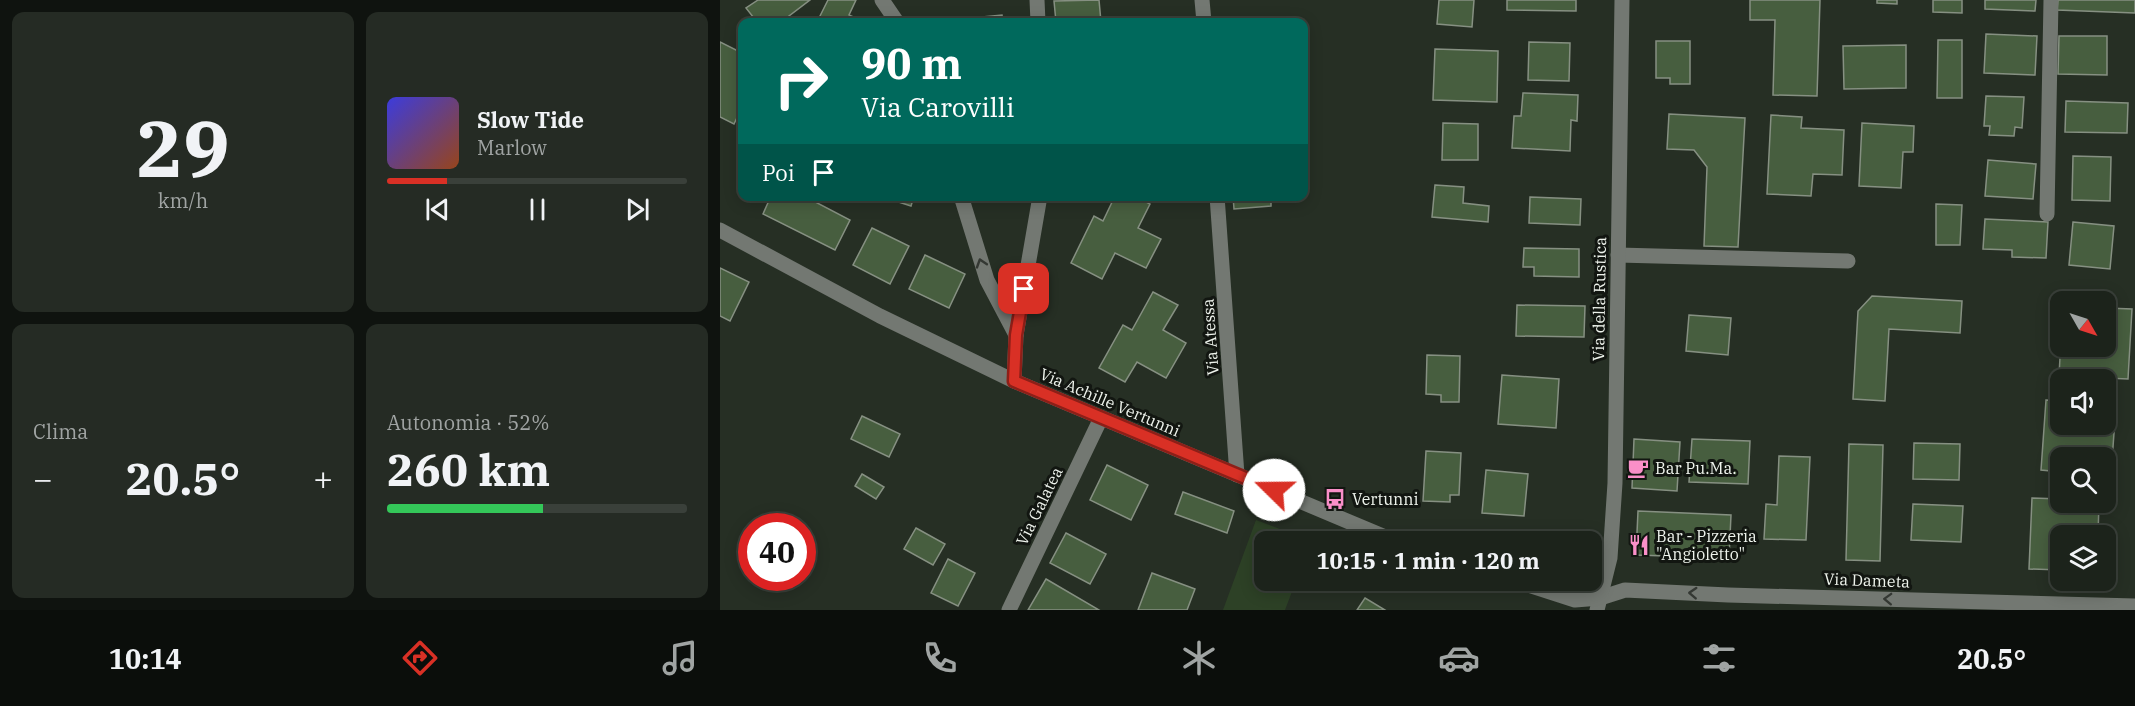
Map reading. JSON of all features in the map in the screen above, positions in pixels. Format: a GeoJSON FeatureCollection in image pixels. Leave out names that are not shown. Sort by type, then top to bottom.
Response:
{"type":"FeatureCollection","features":[{"type":"Feature","properties":{"kind":"street"},"geometry":{"type":"LineString","coordinates":[[882,0],[894,18]]}},
{"type":"Feature","properties":{"kind":"street"},"geometry":{"type":"LineString","coordinates":[[1036,0],[1038,18]]}},
{"type":"Feature","properties":{"kind":"street"},"geometry":{"type":"LineString","coordinates":[[1202,0],[1204,18]]}},
{"type":"Feature","properties":{"kind":"street","name":"Via della Rustica"},"geometry":{"type":"LineString","coordinates":[[1598,604],[1608,568],[1613,531],[1622,0]]}},
{"type":"Feature","properties":{"kind":"street"},"geometry":{"type":"LineString","coordinates":[[2047,214],[2051,0]]}},
{"type":"Feature","properties":{"kind":"street"},"geometry":{"type":"LineString","coordinates":[[963,201],[987,280],[1016,335]]}},
{"type":"Feature","properties":{"kind":"street"},"geometry":{"type":"LineString","coordinates":[[1014,381],[1016,335],[1039,201]]}},
{"type":"Feature","properties":{"kind":"street","name":"Via Atessa"},"geometry":{"type":"LineString","coordinates":[[1217,201],[1237,475]]}},
{"type":"Feature","properties":{"kind":"street","name":"Via Achille Vertunni"},"geometry":{"type":"LineString","coordinates":[[720,230],[880,316],[1014,381],[1371,531]]}},
{"type":"Feature","properties":{"kind":"street"},"geometry":{"type":"LineString","coordinates":[[1618,255],[1848,261]]}},
{"type":"Feature","properties":{"kind":"street","name":"Via Galatea"},"geometry":{"type":"LineString","coordinates":[[1009,610],[1101,418]]}},
{"type":"Feature","properties":{"kind":"street","name":"Via Dameta"},"geometry":{"type":"LineString","coordinates":[[1598,604],[1625,590],[2135,606]]}},
{"type":"Feature","properties":{"kind":"street"},"geometry":{"type":"LineString","coordinates":[[1547,591],[1575,600],[1598,604]]}},
{"type":"Feature","properties":{"kind":"green space"},"geometry":{"type":"Polygon","coordinates":[[[1256,520],[1285,531],[1254,531],[1254,591],[1292,591],[1285,610],[1223,610],[1256,520]]]}},
{"type":"Feature","properties":{"kind":"building"},"geometry":{"type":"Polygon","coordinates":[[[758,0],[810,0],[786,18],[754,18],[746,8],[758,0]]]}},
{"type":"Feature","properties":{"kind":"building"},"geometry":{"type":"Polygon","coordinates":[[[828,0],[856,0],[849,15],[855,18],[819,18],[828,0]]]}},
{"type":"Feature","properties":{"kind":"building"},"geometry":{"type":"Polygon","coordinates":[[[1099,0],[1101,18],[1056,18],[1054,1],[1099,0]]]}},
{"type":"Feature","properties":{"kind":"building"},"geometry":{"type":"Polygon","coordinates":[[[1439,0],[1474,0],[1472,27],[1437,24],[1439,0]]]}},
{"type":"Feature","properties":{"kind":"building"},"geometry":{"type":"Polygon","coordinates":[[[1507,0],[1576,0],[1576,11],[1507,10],[1507,0]]]}},
{"type":"Feature","properties":{"kind":"building"},"geometry":{"type":"Polygon","coordinates":[[[1750,0],[1820,0],[1817,96],[1773,95],[1775,20],[1750,20],[1750,0]]]}},
{"type":"Feature","properties":{"kind":"building"},"geometry":{"type":"Polygon","coordinates":[[[1877,0],[1897,0],[1897,4],[1877,3],[1877,0]]]}},
{"type":"Feature","properties":{"kind":"building"},"geometry":{"type":"Polygon","coordinates":[[[1933,0],[1962,0],[1962,13],[1933,12],[1933,0]]]}},
{"type":"Feature","properties":{"kind":"building"},"geometry":{"type":"Polygon","coordinates":[[[1985,0],[2036,0],[2035,11],[1985,9],[1985,0]]]}},
{"type":"Feature","properties":{"kind":"building"},"geometry":{"type":"Polygon","coordinates":[[[2058,0],[2135,0],[2135,13],[2057,10],[2058,0]]]}},
{"type":"Feature","properties":{"kind":"building"},"geometry":{"type":"Polygon","coordinates":[[[1002,15],[1002,18],[971,18],[1002,15]]]}},
{"type":"Feature","properties":{"kind":"building"},"geometry":{"type":"Polygon","coordinates":[[[1986,34],[2037,36],[2035,75],[1984,73],[1986,34]]]}},
{"type":"Feature","properties":{"kind":"building"},"geometry":{"type":"Polygon","coordinates":[[[2059,36],[2107,36],[2107,75],[2058,74],[2059,36]]]}},
{"type":"Feature","properties":{"kind":"building"},"geometry":{"type":"Polygon","coordinates":[[[1938,40],[1962,40],[1962,98],[1937,98],[1938,40]]]}},
{"type":"Feature","properties":{"kind":"building"},"geometry":{"type":"Polygon","coordinates":[[[1656,41],[1690,41],[1690,84],[1670,84],[1670,78],[1656,78],[1656,41]]]}},
{"type":"Feature","properties":{"kind":"building"},"geometry":{"type":"Polygon","coordinates":[[[720,42],[738,51],[738,116],[734,124],[720,117],[720,42]]]}},
{"type":"Feature","properties":{"kind":"building"},"geometry":{"type":"Polygon","coordinates":[[[1529,42],[1570,43],[1569,81],[1528,80],[1529,42]]]}},
{"type":"Feature","properties":{"kind":"building"},"geometry":{"type":"Polygon","coordinates":[[[1906,45],[1906,88],[1844,89],[1843,46],[1906,45]]]}},
{"type":"Feature","properties":{"kind":"building"},"geometry":{"type":"Polygon","coordinates":[[[1435,49],[1498,51],[1497,102],[1433,100],[1435,49]]]}},
{"type":"Feature","properties":{"kind":"building"},"geometry":{"type":"Polygon","coordinates":[[[1523,93],[1578,95],[1577,121],[1571,120],[1570,151],[1512,148],[1514,116],[1521,116],[1523,93]]]}},
{"type":"Feature","properties":{"kind":"building"},"geometry":{"type":"Polygon","coordinates":[[[1986,96],[2024,97],[2022,128],[2015,127],[2014,136],[1989,135],[1990,126],[1984,126],[1986,96]]]}},
{"type":"Feature","properties":{"kind":"building"},"geometry":{"type":"Polygon","coordinates":[[[2066,101],[2128,103],[2127,133],[2065,132],[2066,101]]]}},
{"type":"Feature","properties":{"kind":"building"},"geometry":{"type":"Polygon","coordinates":[[[1669,114],[1745,118],[1738,247],[1704,246],[1707,167],[1694,150],[1667,149],[1669,114]]]}},
{"type":"Feature","properties":{"kind":"building"},"geometry":{"type":"Polygon","coordinates":[[[1771,115],[1802,117],[1801,128],[1844,130],[1842,175],[1813,174],[1811,196],[1767,194],[1771,115]]]}},
{"type":"Feature","properties":{"kind":"building"},"geometry":{"type":"Polygon","coordinates":[[[1443,123],[1478,124],[1478,160],[1442,160],[1443,123]]]}},
{"type":"Feature","properties":{"kind":"building"},"geometry":{"type":"Polygon","coordinates":[[[1862,123],[1914,126],[1913,152],[1903,152],[1901,188],[1859,186],[1862,123]]]}},
{"type":"Feature","properties":{"kind":"building"},"geometry":{"type":"Polygon","coordinates":[[[2073,156],[2111,157],[2110,201],[2072,200],[2073,156]]]}},
{"type":"Feature","properties":{"kind":"building"},"geometry":{"type":"Polygon","coordinates":[[[1988,160],[2036,164],[2033,199],[1985,196],[1988,160]]]}},
{"type":"Feature","properties":{"kind":"building"},"geometry":{"type":"Polygon","coordinates":[[[1435,185],[1464,187],[1463,203],[1489,206],[1488,222],[1432,217],[1435,185]]]}},
{"type":"Feature","properties":{"kind":"building"},"geometry":{"type":"Polygon","coordinates":[[[1530,197],[1581,199],[1580,225],[1529,223],[1530,197]]]}},
{"type":"Feature","properties":{"kind":"building"},"geometry":{"type":"Polygon","coordinates":[[[769,201],[814,201],[850,220],[835,250],[763,214],[769,201]]]}},
{"type":"Feature","properties":{"kind":"building"},"geometry":{"type":"Polygon","coordinates":[[[896,201],[912,201],[911,206],[896,201]]]}},
{"type":"Feature","properties":{"kind":"building"},"geometry":{"type":"Polygon","coordinates":[[[1113,201],[1144,201],[1150,204],[1138,228],[1161,239],[1146,268],[1115,253],[1102,279],[1071,263],[1094,216],[1103,221],[1113,201]]]}},
{"type":"Feature","properties":{"kind":"building"},"geometry":{"type":"Polygon","coordinates":[[[1233,201],[1271,201],[1271,206],[1234,209],[1233,201]]]}},
{"type":"Feature","properties":{"kind":"building"},"geometry":{"type":"Polygon","coordinates":[[[1936,204],[1962,205],[1960,245],[1936,245],[1936,204]]]}},
{"type":"Feature","properties":{"kind":"building"},"geometry":{"type":"Polygon","coordinates":[[[1985,219],[2048,222],[2046,258],[2012,257],[2012,250],[1983,249],[1985,219]]]}},
{"type":"Feature","properties":{"kind":"building"},"geometry":{"type":"Polygon","coordinates":[[[2073,222],[2114,226],[2110,269],[2069,265],[2073,222]]]}},
{"type":"Feature","properties":{"kind":"building"},"geometry":{"type":"Polygon","coordinates":[[[872,228],[909,246],[890,284],[853,265],[872,228]]]}},
{"type":"Feature","properties":{"kind":"building"},"geometry":{"type":"Polygon","coordinates":[[[1524,248],[1579,249],[1579,277],[1534,276],[1534,267],[1523,267],[1524,248]]]}},
{"type":"Feature","properties":{"kind":"building"},"geometry":{"type":"Polygon","coordinates":[[[925,255],[965,274],[949,308],[909,289],[925,255]]]}},
{"type":"Feature","properties":{"kind":"building"},"geometry":{"type":"Polygon","coordinates":[[[720,268],[749,282],[730,321],[720,316],[720,268]]]}},
{"type":"Feature","properties":{"kind":"building"},"geometry":{"type":"Polygon","coordinates":[[[1153,292],[1178,305],[1163,330],[1186,343],[1166,378],[1137,362],[1125,382],[1099,368],[1123,325],[1132,330],[1153,292]]]}},
{"type":"Feature","properties":{"kind":"building"},"geometry":{"type":"Polygon","coordinates":[[[1872,296],[1962,301],[1960,333],[1889,329],[1885,401],[1853,399],[1858,311],[1872,296]]]}},
{"type":"Feature","properties":{"kind":"building"},"geometry":{"type":"Polygon","coordinates":[[[1517,305],[1585,306],[1584,337],[1516,336],[1517,305]]]}},
{"type":"Feature","properties":{"kind":"building"},"geometry":{"type":"Polygon","coordinates":[[[2116,308],[2132,309],[2128,379],[2116,378],[2116,369],[2059,369],[2060,357],[2116,357],[2116,308]]]}},
{"type":"Feature","properties":{"kind":"building"},"geometry":{"type":"Polygon","coordinates":[[[1689,315],[1731,318],[1728,355],[1686,351],[1689,315]]]}},
{"type":"Feature","properties":{"kind":"building"},"geometry":{"type":"Polygon","coordinates":[[[1427,355],[1460,356],[1459,402],[1441,402],[1441,395],[1426,394],[1427,355]]]}},
{"type":"Feature","properties":{"kind":"building"},"geometry":{"type":"Polygon","coordinates":[[[1502,375],[1559,379],[1556,428],[1498,424],[1502,375]]]}},
{"type":"Feature","properties":{"kind":"building"},"geometry":{"type":"Polygon","coordinates":[[[2046,400],[2050,400],[2050,435],[2114,435],[2113,447],[2050,447],[2050,471],[2041,470],[2046,400]]]}},
{"type":"Feature","properties":{"kind":"building"},"geometry":{"type":"Polygon","coordinates":[[[862,416],[900,434],[889,457],[851,439],[862,416]]]}},
{"type":"Feature","properties":{"kind":"building"},"geometry":{"type":"Polygon","coordinates":[[[1634,439],[1680,442],[1677,491],[1632,488],[1634,439]]]}},
{"type":"Feature","properties":{"kind":"building"},"geometry":{"type":"Polygon","coordinates":[[[1692,439],[1750,441],[1748,484],[1689,482],[1692,439]]]}},
{"type":"Feature","properties":{"kind":"building"},"geometry":{"type":"Polygon","coordinates":[[[1914,443],[1960,444],[1959,480],[1913,479],[1914,443]]]}},
{"type":"Feature","properties":{"kind":"building"},"geometry":{"type":"Polygon","coordinates":[[[1849,444],[1883,445],[1880,561],[1846,560],[1849,444]]]}},
{"type":"Feature","properties":{"kind":"building"},"geometry":{"type":"Polygon","coordinates":[[[1426,451],[1461,453],[1459,495],[1450,495],[1450,502],[1423,501],[1426,451]]]}},
{"type":"Feature","properties":{"kind":"building"},"geometry":{"type":"Polygon","coordinates":[[[1779,456],[1810,457],[1806,540],[1764,539],[1766,504],[1777,505],[1779,456]]]}},
{"type":"Feature","properties":{"kind":"building"},"geometry":{"type":"Polygon","coordinates":[[[1107,465],[1148,485],[1131,520],[1090,500],[1107,465]]]}},
{"type":"Feature","properties":{"kind":"building"},"geometry":{"type":"Polygon","coordinates":[[[1486,470],[1528,474],[1524,516],[1482,513],[1486,470]]]}},
{"type":"Feature","properties":{"kind":"building"},"geometry":{"type":"Polygon","coordinates":[[[862,474],[884,487],[876,499],[855,486],[862,474]]]}},
{"type":"Feature","properties":{"kind":"building"},"geometry":{"type":"Polygon","coordinates":[[[1183,492],[1234,511],[1227,533],[1175,514],[1183,492]]]}},
{"type":"Feature","properties":{"kind":"building"},"geometry":{"type":"Polygon","coordinates":[[[2032,498],[2050,499],[2050,513],[2099,513],[2098,525],[2050,525],[2050,570],[2029,569],[2032,498]]]}},
{"type":"Feature","properties":{"kind":"building"},"geometry":{"type":"Polygon","coordinates":[[[1913,504],[1963,506],[1961,542],[1911,540],[1913,504]]]}},
{"type":"Feature","properties":{"kind":"building"},"geometry":{"type":"Polygon","coordinates":[[[1638,511],[1731,515],[1729,558],[1636,555],[1638,511]]]}},
{"type":"Feature","properties":{"kind":"building"},"geometry":{"type":"Polygon","coordinates":[[[916,528],[945,544],[933,565],[904,549],[916,528]]]}},
{"type":"Feature","properties":{"kind":"building"},"geometry":{"type":"Polygon","coordinates":[[[1066,533],[1106,554],[1090,584],[1050,563],[1066,533]]]}},
{"type":"Feature","properties":{"kind":"building"},"geometry":{"type":"Polygon","coordinates":[[[948,559],[975,573],[958,606],[931,593],[948,559]]]}},
{"type":"Feature","properties":{"kind":"building"},"geometry":{"type":"Polygon","coordinates":[[[1152,573],[1195,589],[1187,610],[1138,610],[1152,573]]]}},
{"type":"Feature","properties":{"kind":"building"},"geometry":{"type":"Polygon","coordinates":[[[1046,579],[1099,610],[1028,610],[1046,579]]]}},
{"type":"Feature","properties":{"kind":"building"},"geometry":{"type":"Polygon","coordinates":[[[1365,598],[1385,610],[1357,610],[1365,598]]]}},
{"type":"Feature","properties":{"kind":"place","name":"Bar Pu.Ma."},"geometry":{"type":"Point","coordinates":[1638,468]}},
{"type":"Feature","properties":{"kind":"place","name":"Vertunni"},"geometry":{"type":"Point","coordinates":[1335,499]}},
{"type":"Feature","properties":{"kind":"place","name":"Bar - Pizzeria \"Angioletto\""},"geometry":{"type":"Point","coordinates":[1639,545]}},
{"type":"Feature","properties":{"kind":"route"},"geometry":{"type":"LineString","coordinates":[[1024,289],[1016,335],[1014,381],[1274,490]]}}]}
